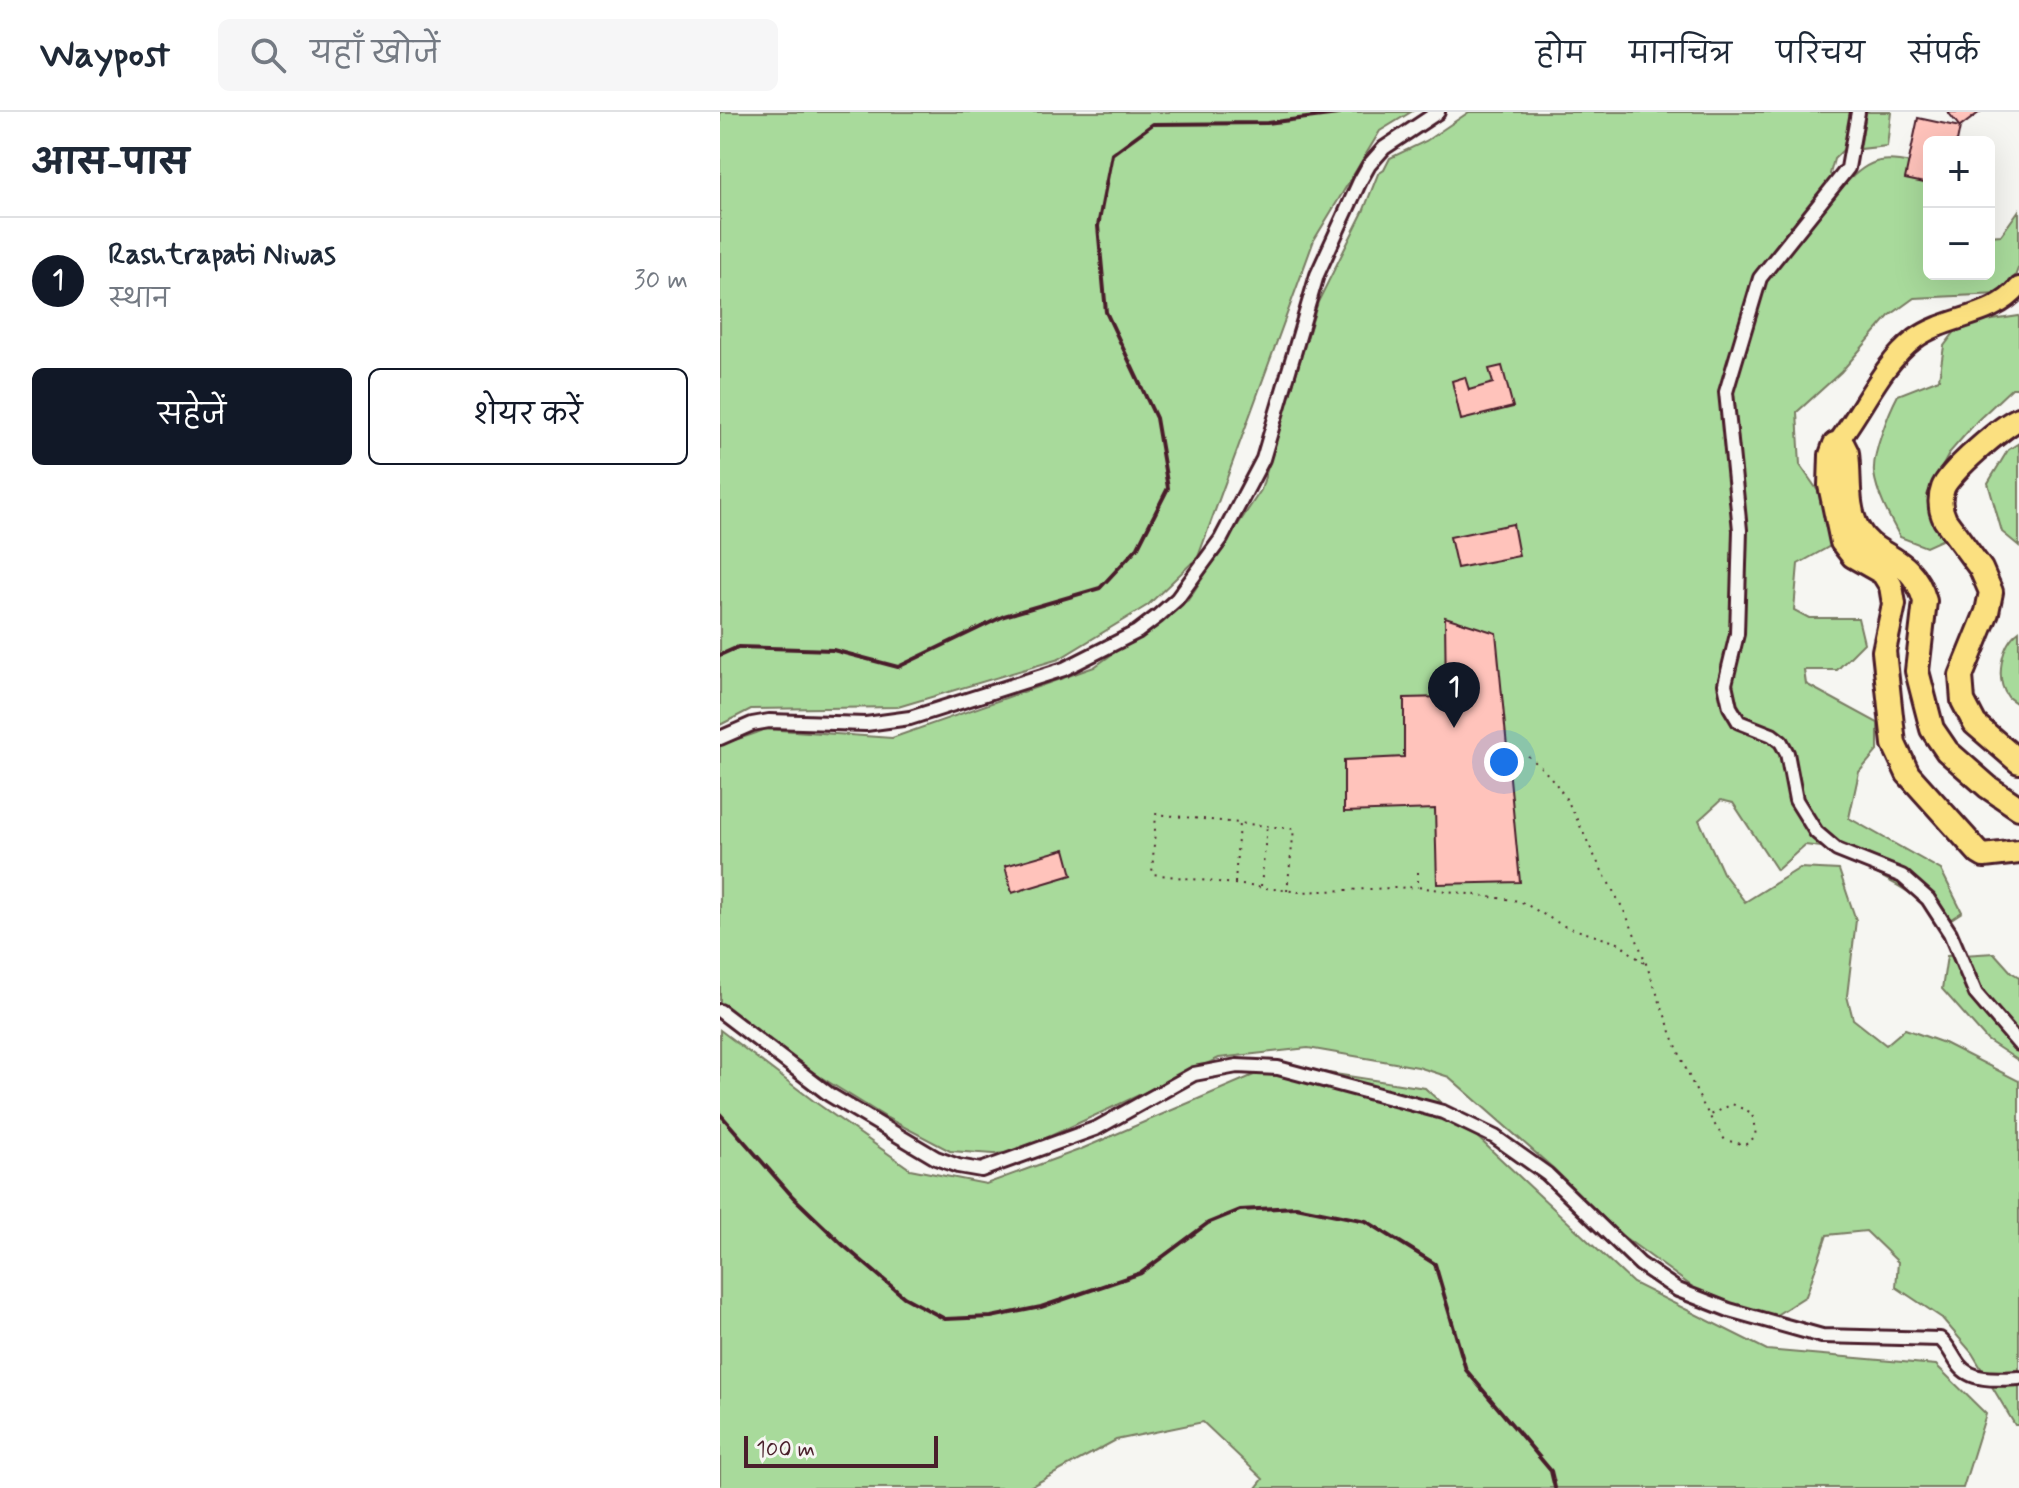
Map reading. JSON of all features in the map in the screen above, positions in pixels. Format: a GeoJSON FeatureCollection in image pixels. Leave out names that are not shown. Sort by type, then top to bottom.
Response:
{"type":"FeatureCollection","features":[{"type":"Feature","properties":{"kind":"highway"},"geometry":{"type":"LineString","coordinates":[[2019,419],[1999,430],[1952,475],[1943,489],[1941,511],[1981,569],[1991,592],[1987,612],[1961,676],[1963,701],[1975,724],[2019,762]]}},
{"type":"Feature","properties":{"kind":"highway"},"geometry":{"type":"LineString","coordinates":[[2019,808],[1988,787],[1947,751],[1932,729],[1917,671],[1925,601],[1923,591],[1903,563],[1866,540],[1859,531],[1853,517],[1847,453],[1843,445],[1837,443],[1832,447],[1830,485],[1842,542],[1853,556],[1883,573],[1891,586],[1894,604],[1884,651],[1894,744],[1908,774],[1979,853],[1984,856],[2019,852]]}},
{"type":"Feature","properties":{"kind":"main road"},"geometry":{"type":"LineString","coordinates":[[1837,443],[1897,356],[1915,339],[1934,328],[1991,309],[2019,287]]}},
{"type":"Feature","properties":{"kind":"street"},"geometry":{"type":"LineString","coordinates":[[720,738],[752,724],[769,721],[866,724],[910,718],[1064,669],[1137,632],[1158,616],[1177,599],[1221,539],[1263,459],[1317,275],[1360,181],[1384,148],[1438,112]]}},
{"type":"Feature","properties":{"kind":"street"},"geometry":{"type":"LineString","coordinates":[[1858,112],[1848,168],[1760,278],[1726,392],[1740,530],[1737,634],[1725,684],[1730,707],[1739,722],[1772,735],[1781,742],[1787,753],[1796,800],[1816,832],[1837,850],[1902,876],[1928,899],[1950,933],[1976,994],[2019,1044]]}},
{"type":"Feature","properties":{"kind":"street"},"geometry":{"type":"LineString","coordinates":[[720,1011],[830,1095],[936,1158],[981,1170],[1097,1128],[1194,1074],[1237,1066],[1278,1068],[1443,1112],[1495,1137],[1547,1174],[1640,1264],[1678,1290],[1753,1318],[1822,1336],[1940,1339],[1960,1368],[1970,1375],[2019,1378]]}},
{"type":"Feature","properties":{"kind":"path"},"geometry":{"type":"LineString","coordinates":[[1528,756],[1550,774],[1573,809],[1633,930],[1672,1036],[1709,1116],[1725,1140],[1745,1145],[1756,1136],[1752,1113],[1732,1104],[1709,1116]]}},
{"type":"Feature","properties":{"kind":"path"},"geometry":{"type":"LineString","coordinates":[[1287,891],[1294,829],[1156,814],[1152,874],[1287,891],[1418,887],[1520,901],[1564,926],[1618,943],[1645,963]]}},
{"type":"Feature","properties":{"kind":"path"},"geometry":{"type":"LineString","coordinates":[[1235,884],[1239,823]]}},
{"type":"Feature","properties":{"kind":"path"},"geometry":{"type":"LineString","coordinates":[[1261,888],[1267,826]]}},
{"type":"Feature","properties":{"kind":"path"},"geometry":{"type":"LineString","coordinates":[[1418,872],[1418,887]]}},
{"type":"Feature","properties":{"kind":"green space"},"geometry":{"type":"Polygon","coordinates":[[[720,112],[1411,112],[1380,131],[1314,240],[1198,557],[1148,605],[1059,659],[898,707],[751,709],[720,725],[720,112]]]}},
{"type":"Feature","properties":{"kind":"green space"},"geometry":{"type":"Polygon","coordinates":[[[1469,112],[1852,112],[1844,149],[1834,159],[1830,174],[1843,186],[1863,169],[1880,161],[1923,166],[1923,280],[1995,280],[1995,236],[2001,235],[2019,210],[2019,266],[2014,279],[1999,294],[1914,298],[1889,316],[1841,372],[1797,412],[1800,465],[1836,517],[1832,545],[1798,564],[1794,610],[1809,618],[1858,618],[1864,643],[1837,670],[1804,670],[1806,684],[1878,723],[1878,750],[1859,772],[1849,818],[1941,870],[1962,912],[1951,919],[1830,848],[1805,845],[1777,870],[1733,803],[1721,800],[1699,820],[1723,873],[1745,902],[1800,868],[1839,870],[1856,920],[1847,996],[1853,1019],[1886,1045],[1905,1029],[1944,1043],[2019,1081],[2019,1425],[2015,1425],[1972,1353],[1942,1318],[1896,1287],[1898,1262],[1866,1231],[1827,1235],[1806,1296],[1770,1319],[1705,1296],[1620,1234],[1554,1169],[1449,1077],[1418,1067],[1308,1048],[1219,1058],[1016,1152],[950,1151],[887,1118],[720,1015],[720,746],[765,729],[892,738],[1094,667],[1188,600],[1261,490],[1318,302],[1363,212],[1378,174],[1390,158],[1426,141],[1469,112]]]}},
{"type":"Feature","properties":{"kind":"green space"},"geometry":{"type":"Polygon","coordinates":[[[1866,112],[1891,112],[1887,146],[1860,149],[1866,112]]]}},
{"type":"Feature","properties":{"kind":"green space"},"geometry":{"type":"Polygon","coordinates":[[[2019,316],[2019,388],[2012,388],[1950,452],[1927,495],[1946,538],[1926,547],[1900,537],[1881,498],[1874,473],[1878,444],[1898,395],[1939,379],[1944,346],[1960,325],[2019,316]]]}},
{"type":"Feature","properties":{"kind":"green space"},"geometry":{"type":"Polygon","coordinates":[[[2019,443],[2019,546],[2002,532],[1988,483],[2008,450],[2019,443]]]}},
{"type":"Feature","properties":{"kind":"green space"},"geometry":{"type":"Polygon","coordinates":[[[2019,631],[2019,705],[2008,697],[2001,671],[2004,652],[2019,631]]]}},
{"type":"Feature","properties":{"kind":"green space"},"geometry":{"type":"Polygon","coordinates":[[[1994,953],[2019,977],[2019,1061],[1987,1040],[1942,989],[1947,956],[1994,953]]]}},
{"type":"Feature","properties":{"kind":"green space"},"geometry":{"type":"Polygon","coordinates":[[[720,1030],[910,1169],[986,1184],[1079,1150],[1277,1065],[1425,1088],[1633,1283],[1767,1350],[1936,1365],[1986,1414],[1963,1488],[1256,1488],[1263,1479],[1203,1422],[1116,1440],[1028,1488],[720,1488],[720,1030]]]}},
{"type":"Feature","properties":{"kind":"building"},"geometry":{"type":"Polygon","coordinates":[[[1948,112],[1980,112],[1960,127],[1948,112]]]}},
{"type":"Feature","properties":{"kind":"building"},"geometry":{"type":"Polygon","coordinates":[[[1918,118],[1960,127],[1958,136],[1923,136],[1923,183],[1905,179],[1918,118]]]}},
{"type":"Feature","properties":{"kind":"building"},"geometry":{"type":"Polygon","coordinates":[[[1502,366],[1513,407],[1461,420],[1452,381],[1465,377],[1469,390],[1493,383],[1489,369],[1502,366]]]}},
{"type":"Feature","properties":{"kind":"building"},"geometry":{"type":"Polygon","coordinates":[[[1513,524],[1519,556],[1457,568],[1450,537],[1513,524]]]}},
{"type":"Feature","properties":{"kind":"building"},"geometry":{"type":"Polygon","coordinates":[[[1445,617],[1496,633],[1520,882],[1437,884],[1435,809],[1344,812],[1344,760],[1404,757],[1404,698],[1446,697],[1445,617]]]}},
{"type":"Feature","properties":{"kind":"building"},"geometry":{"type":"Polygon","coordinates":[[[1065,849],[1072,875],[1012,893],[1005,866],[1065,849]]]}},
{"type":"Feature","properties":{"kind":"railway"},"geometry":{"type":"LineString","coordinates":[[720,655],[738,647],[833,650],[898,667],[1004,616],[1100,588],[1138,547],[1168,488],[1156,418],[1106,312],[1098,226],[1112,154],[1153,124],[1267,123],[1338,114]]}},
{"type":"Feature","properties":{"kind":"railway"},"geometry":{"type":"LineString","coordinates":[[720,1114],[793,1197],[843,1245],[904,1297],[945,1319],[991,1317],[1041,1307],[1141,1273],[1208,1223],[1240,1210],[1296,1207],[1366,1221],[1435,1264],[1466,1370],[1551,1471],[1555,1488]]}},
{"type":"Feature","properties":{"kind":"place","name":"Rashtrapati Niwas"},"geometry":{"type":"Point","coordinates":[1454,728]}}]}
